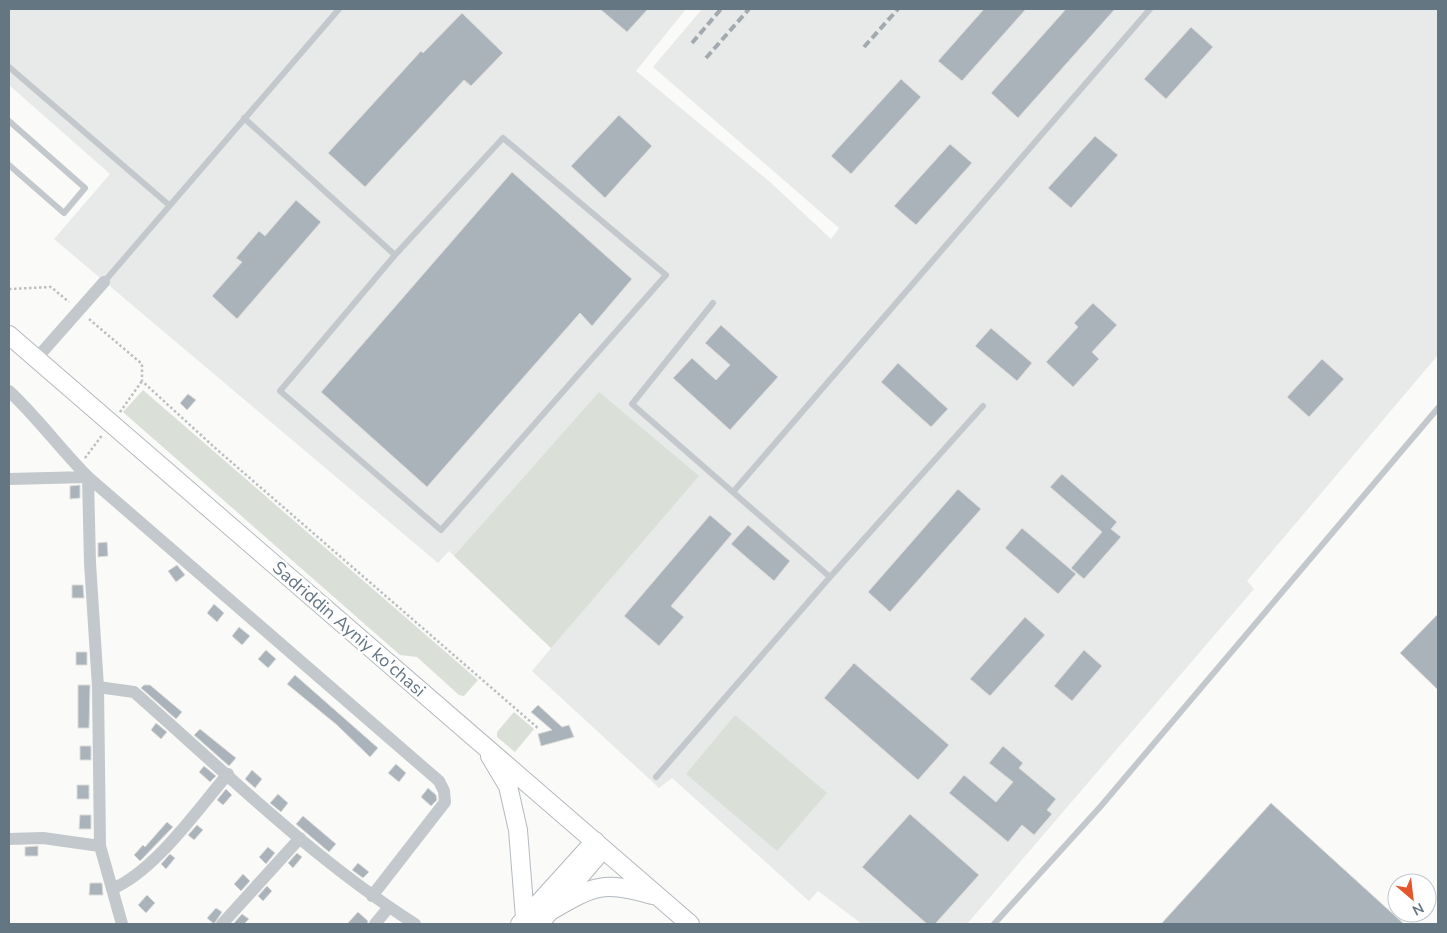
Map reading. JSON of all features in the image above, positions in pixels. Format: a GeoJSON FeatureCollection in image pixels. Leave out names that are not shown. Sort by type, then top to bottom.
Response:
{"type":"FeatureCollection","features":[{"type":"Feature","properties":{"kind":"street"},"geometry":{"type":"LineString","coordinates":[[36,359],[104,282]]}},
{"type":"Feature","properties":{"kind":"street","name":"Sadriddin Ayniy ko'chasi"},"geometry":{"type":"LineString","coordinates":[[9,335],[690,924]]}},
{"type":"Feature","properties":{"kind":"street"},"geometry":{"type":"LineString","coordinates":[[9,391],[33,412],[62,452],[88,477],[439,781],[444,791],[445,802],[372,896]]}},
{"type":"Feature","properties":{"kind":"street"},"geometry":{"type":"LineString","coordinates":[[9,479],[88,477]]}},
{"type":"Feature","properties":{"kind":"street"},"geometry":{"type":"LineString","coordinates":[[88,477],[90,562],[98,687],[100,846],[122,924]]}},
{"type":"Feature","properties":{"kind":"street"},"geometry":{"type":"LineString","coordinates":[[98,687],[134,692],[300,838],[372,896],[415,924]]}},
{"type":"Feature","properties":{"kind":"street"},"geometry":{"type":"LineString","coordinates":[[485,747],[508,786],[518,830],[528,922]]}},
{"type":"Feature","properties":{"kind":"street"},"geometry":{"type":"LineString","coordinates":[[112,889],[127,883],[159,854],[228,774]]}},
{"type":"Feature","properties":{"kind":"street"},"geometry":{"type":"LineString","coordinates":[[9,839],[43,838],[100,846]]}},
{"type":"Feature","properties":{"kind":"street"},"geometry":{"type":"LineString","coordinates":[[222,924],[300,838]]}},
{"type":"Feature","properties":{"kind":"street"},"geometry":{"type":"LineString","coordinates":[[528,922],[599,845]]}},
{"type":"Feature","properties":{"kind":"street"},"geometry":{"type":"LineString","coordinates":[[552,910],[599,845]]}},
{"type":"Feature","properties":{"kind":"street"},"geometry":{"type":"LineString","coordinates":[[528,922],[578,895],[608,885],[626,886],[658,896]]}},
{"type":"Feature","properties":{"kind":"street"},"geometry":{"type":"LineString","coordinates":[[375,924],[389,908]]}},
{"type":"Feature","properties":{"kind":"lane"},"geometry":{"type":"LineString","coordinates":[[104,282],[339,9]]}},
{"type":"Feature","properties":{"kind":"lane"},"geometry":{"type":"LineString","coordinates":[[733,492],[1150,9]]}},
{"type":"Feature","properties":{"kind":"lane"},"geometry":{"type":"LineString","coordinates":[[9,67],[169,206]]}},
{"type":"Feature","properties":{"kind":"lane"},"geometry":{"type":"LineString","coordinates":[[244,118],[396,255]]}},
{"type":"Feature","properties":{"kind":"lane"},"geometry":{"type":"LineString","coordinates":[[9,121],[85,188],[64,213],[9,165]]}},
{"type":"Feature","properties":{"kind":"lane"},"geometry":{"type":"LineString","coordinates":[[503,138],[666,275],[441,530],[280,391],[396,255],[503,138]]}},
{"type":"Feature","properties":{"kind":"lane"},"geometry":{"type":"LineString","coordinates":[[713,303],[632,404],[830,576]]}},
{"type":"Feature","properties":{"kind":"lane"},"geometry":{"type":"LineString","coordinates":[[656,777],[830,576],[983,406]]}},
{"type":"Feature","properties":{"kind":"lane"},"geometry":{"type":"LineString","coordinates":[[994,924],[1101,806],[1438,408]]}},
{"type":"Feature","properties":{"kind":"path"},"geometry":{"type":"LineString","coordinates":[[9,289],[50,287],[79,310],[142,364],[142,381],[214,447],[539,728]]}},
{"type":"Feature","properties":{"kind":"shaded area"},"geometry":{"type":"Polygon","coordinates":[[[9,9],[686,9],[636,71],[770,182],[831,239],[839,228],[653,67],[702,9],[1438,9],[1438,355],[1247,581],[1254,589],[967,924],[862,924],[818,891],[809,901],[672,778],[659,788],[532,671],[551,648],[449,551],[438,563],[54,239],[110,174],[9,85],[9,9]]]}},
{"type":"Feature","properties":{"kind":"shaded area"},"geometry":{"type":"Polygon","coordinates":[[[143,390],[478,680],[464,696],[459,695],[417,657],[400,655],[123,412],[143,390]]]}},
{"type":"Feature","properties":{"kind":"shaded area"},"geometry":{"type":"Polygon","coordinates":[[[599,392],[699,476],[551,648],[454,556],[599,392]]]}},
{"type":"Feature","properties":{"kind":"shaded area"},"geometry":{"type":"Polygon","coordinates":[[[514,712],[534,729],[515,752],[497,737],[497,732],[514,712]]]}},
{"type":"Feature","properties":{"kind":"shaded area"},"geometry":{"type":"Polygon","coordinates":[[[735,715],[827,793],[777,851],[686,774],[735,715]]]}},
{"type":"Feature","properties":{"kind":"building"},"geometry":{"type":"Polygon","coordinates":[[[600,9],[648,9],[627,32],[600,9]]]}},
{"type":"Feature","properties":{"kind":"building"},"geometry":{"type":"Polygon","coordinates":[[[984,9],[1026,9],[962,81],[938,61],[984,9]]]}},
{"type":"Feature","properties":{"kind":"building"},"geometry":{"type":"Polygon","coordinates":[[[1066,9],[1115,9],[1018,118],[991,93],[1066,9]]]}},
{"type":"Feature","properties":{"kind":"building"},"geometry":{"type":"Polygon","coordinates":[[[462,13],[503,53],[471,86],[464,80],[365,187],[328,153],[421,51],[423,53],[462,13]]]}},
{"type":"Feature","properties":{"kind":"building"},"geometry":{"type":"Polygon","coordinates":[[[1191,27],[1213,47],[1166,99],[1144,79],[1191,27]]]}},
{"type":"Feature","properties":{"kind":"building"},"geometry":{"type":"Polygon","coordinates":[[[901,79],[921,97],[851,174],[831,156],[901,79]]]}},
{"type":"Feature","properties":{"kind":"building"},"geometry":{"type":"Polygon","coordinates":[[[619,115],[652,146],[605,198],[571,166],[619,115]]]}},
{"type":"Feature","properties":{"kind":"building"},"geometry":{"type":"Polygon","coordinates":[[[1095,136],[1118,155],[1071,208],[1048,188],[1095,136]]]}},
{"type":"Feature","properties":{"kind":"building"},"geometry":{"type":"Polygon","coordinates":[[[950,144],[972,163],[916,225],[894,206],[950,144]]]}},
{"type":"Feature","properties":{"kind":"building"},"geometry":{"type":"Polygon","coordinates":[[[512,172],[632,279],[592,326],[580,313],[427,487],[321,392],[512,172]]]}},
{"type":"Feature","properties":{"kind":"building"},"geometry":{"type":"Polygon","coordinates":[[[296,200],[321,222],[237,319],[212,296],[242,262],[236,258],[259,231],[265,236],[296,200]]]}},
{"type":"Feature","properties":{"kind":"building"},"geometry":{"type":"Polygon","coordinates":[[[1093,303],[1117,325],[1092,352],[1099,359],[1073,387],[1046,362],[1078,327],[1074,323],[1093,303]]]}},
{"type":"Feature","properties":{"kind":"building"},"geometry":{"type":"Polygon","coordinates":[[[721,325],[778,377],[730,430],[673,378],[692,358],[716,380],[730,365],[705,343],[721,325]]]}},
{"type":"Feature","properties":{"kind":"building"},"geometry":{"type":"Polygon","coordinates":[[[991,328],[1032,363],[1017,381],[975,346],[991,328]]]}},
{"type":"Feature","properties":{"kind":"building"},"geometry":{"type":"Polygon","coordinates":[[[1322,359],[1344,379],[1309,417],[1287,397],[1322,359]]]}},
{"type":"Feature","properties":{"kind":"building"},"geometry":{"type":"Polygon","coordinates":[[[898,363],[948,409],[931,427],[881,382],[898,363]]]}},
{"type":"Feature","properties":{"kind":"building"},"geometry":{"type":"Polygon","coordinates":[[[188,394],[196,400],[187,410],[180,403],[188,394]]]}},
{"type":"Feature","properties":{"kind":"building"},"geometry":{"type":"Polygon","coordinates":[[[1062,474],[1117,522],[1111,529],[1121,537],[1084,579],[1071,568],[1102,532],[1050,487],[1062,474]]]}},
{"type":"Feature","properties":{"kind":"building"},"geometry":{"type":"Polygon","coordinates":[[[80,485],[80,498],[70,499],[70,486],[80,485]]]}},
{"type":"Feature","properties":{"kind":"building"},"geometry":{"type":"Polygon","coordinates":[[[958,489],[981,509],[890,612],[868,592],[958,489]]]}},
{"type":"Feature","properties":{"kind":"building"},"geometry":{"type":"Polygon","coordinates":[[[710,515],[732,534],[671,606],[684,617],[659,646],[624,616],[710,515]]]}},
{"type":"Feature","properties":{"kind":"building"},"geometry":{"type":"Polygon","coordinates":[[[748,525],[790,561],[774,581],[731,544],[748,525]]]}},
{"type":"Feature","properties":{"kind":"building"},"geometry":{"type":"Polygon","coordinates":[[[1022,528],[1076,574],[1058,594],[1005,548],[1022,528]]]}},
{"type":"Feature","properties":{"kind":"building"},"geometry":{"type":"Polygon","coordinates":[[[107,542],[108,556],[98,557],[98,543],[107,542]]]}},
{"type":"Feature","properties":{"kind":"building"},"geometry":{"type":"Polygon","coordinates":[[[177,565],[185,575],[176,582],[168,571],[177,565]]]}},
{"type":"Feature","properties":{"kind":"building"},"geometry":{"type":"Polygon","coordinates":[[[72,585],[83,585],[84,598],[72,598],[72,585]]]}},
{"type":"Feature","properties":{"kind":"building"},"geometry":{"type":"Polygon","coordinates":[[[214,604],[224,613],[217,622],[207,613],[214,604]]]}},
{"type":"Feature","properties":{"kind":"building"},"geometry":{"type":"Polygon","coordinates":[[[1438,614],[1438,690],[1400,653],[1438,614]]]}},
{"type":"Feature","properties":{"kind":"building"},"geometry":{"type":"Polygon","coordinates":[[[1025,617],[1045,635],[990,696],[970,679],[1025,617]]]}},
{"type":"Feature","properties":{"kind":"building"},"geometry":{"type":"Polygon","coordinates":[[[239,627],[250,636],[242,645],[232,636],[239,627]]]}},
{"type":"Feature","properties":{"kind":"building"},"geometry":{"type":"Polygon","coordinates":[[[266,650],[276,659],[268,668],[258,659],[266,650]]]}},
{"type":"Feature","properties":{"kind":"building"},"geometry":{"type":"Polygon","coordinates":[[[1084,650],[1102,666],[1072,701],[1054,686],[1084,650]]]}},
{"type":"Feature","properties":{"kind":"building"},"geometry":{"type":"Polygon","coordinates":[[[76,652],[87,652],[87,665],[76,665],[76,652]]]}},
{"type":"Feature","properties":{"kind":"building"},"geometry":{"type":"Polygon","coordinates":[[[854,663],[949,745],[918,780],[824,698],[854,663]]]}},
{"type":"Feature","properties":{"kind":"building"},"geometry":{"type":"Polygon","coordinates":[[[295,675],[378,748],[370,757],[337,725],[287,684],[295,675]]]}},
{"type":"Feature","properties":{"kind":"building"},"geometry":{"type":"Polygon","coordinates":[[[78,685],[90,685],[89,728],[78,728],[78,685]]]}},
{"type":"Feature","properties":{"kind":"building"},"geometry":{"type":"Polygon","coordinates":[[[144,685],[150,685],[182,712],[176,719],[141,688],[144,685]]]}},
{"type":"Feature","properties":{"kind":"building"},"geometry":{"type":"Polygon","coordinates":[[[538,705],[562,727],[569,725],[574,737],[541,746],[538,734],[552,730],[531,712],[538,705]]]}},
{"type":"Feature","properties":{"kind":"building"},"geometry":{"type":"Polygon","coordinates":[[[156,723],[167,732],[161,739],[151,730],[156,723]]]}},
{"type":"Feature","properties":{"kind":"building"},"geometry":{"type":"Polygon","coordinates":[[[200,729],[236,758],[229,766],[194,735],[200,729]]]}},
{"type":"Feature","properties":{"kind":"building"},"geometry":{"type":"Polygon","coordinates":[[[80,746],[91,746],[91,760],[80,760],[80,746]]]}},
{"type":"Feature","properties":{"kind":"building"},"geometry":{"type":"Polygon","coordinates":[[[1003,746],[1023,763],[1019,768],[1056,799],[1047,810],[1052,814],[1034,835],[1022,825],[1008,842],[949,793],[964,775],[996,802],[1013,782],[989,763],[1003,746]]]}},
{"type":"Feature","properties":{"kind":"building"},"geometry":{"type":"Polygon","coordinates":[[[396,764],[406,773],[399,782],[388,773],[396,764]]]}},
{"type":"Feature","properties":{"kind":"building"},"geometry":{"type":"Polygon","coordinates":[[[204,766],[216,776],[210,782],[199,772],[204,766]]]}},
{"type":"Feature","properties":{"kind":"building"},"geometry":{"type":"Polygon","coordinates":[[[252,770],[262,779],[255,788],[245,779],[252,770]]]}},
{"type":"Feature","properties":{"kind":"building"},"geometry":{"type":"Polygon","coordinates":[[[77,785],[89,785],[89,799],[77,799],[77,785]]]}},
{"type":"Feature","properties":{"kind":"building"},"geometry":{"type":"Polygon","coordinates":[[[428,788],[436,795],[437,800],[431,806],[421,797],[428,788]]]}},
{"type":"Feature","properties":{"kind":"building"},"geometry":{"type":"Polygon","coordinates":[[[226,789],[232,795],[223,805],[217,800],[226,789]]]}},
{"type":"Feature","properties":{"kind":"building"},"geometry":{"type":"Polygon","coordinates":[[[278,794],[288,803],[281,812],[270,803],[278,794]]]}},
{"type":"Feature","properties":{"kind":"building"},"geometry":{"type":"Polygon","coordinates":[[[1271,803],[1387,909],[1387,923],[1404,924],[1161,924],[1271,803]]]}},
{"type":"Feature","properties":{"kind":"building"},"geometry":{"type":"Polygon","coordinates":[[[910,814],[979,875],[935,924],[927,924],[862,867],[910,814]]]}},
{"type":"Feature","properties":{"kind":"building"},"geometry":{"type":"Polygon","coordinates":[[[80,815],[91,815],[91,829],[79,829],[80,815]]]}},
{"type":"Feature","properties":{"kind":"building"},"geometry":{"type":"Polygon","coordinates":[[[303,816],[336,844],[329,852],[296,824],[303,816]]]}},
{"type":"Feature","properties":{"kind":"building"},"geometry":{"type":"Polygon","coordinates":[[[167,822],[173,827],[140,861],[134,855],[143,845],[145,847],[167,822]]]}},
{"type":"Feature","properties":{"kind":"building"},"geometry":{"type":"Polygon","coordinates":[[[197,825],[203,830],[194,840],[188,835],[197,825]]]}},
{"type":"Feature","properties":{"kind":"building"},"geometry":{"type":"Polygon","coordinates":[[[38,846],[38,856],[25,856],[25,847],[38,846]]]}},
{"type":"Feature","properties":{"kind":"building"},"geometry":{"type":"Polygon","coordinates":[[[268,847],[275,853],[266,864],[259,857],[268,847]]]}},
{"type":"Feature","properties":{"kind":"building"},"geometry":{"type":"Polygon","coordinates":[[[297,853],[302,857],[293,868],[288,863],[297,853]]]}},
{"type":"Feature","properties":{"kind":"building"},"geometry":{"type":"Polygon","coordinates":[[[170,854],[175,858],[166,869],[161,864],[170,854]]]}},
{"type":"Feature","properties":{"kind":"building"},"geometry":{"type":"Polygon","coordinates":[[[358,863],[369,872],[363,878],[352,870],[358,863]]]}},
{"type":"Feature","properties":{"kind":"building"},"geometry":{"type":"Polygon","coordinates":[[[243,874],[250,881],[241,891],[234,884],[243,874]]]}},
{"type":"Feature","properties":{"kind":"building"},"geometry":{"type":"Polygon","coordinates":[[[90,883],[102,883],[103,895],[89,895],[90,883]]]}},
{"type":"Feature","properties":{"kind":"building"},"geometry":{"type":"Polygon","coordinates":[[[267,886],[272,891],[263,901],[258,896],[267,886]]]}},
{"type":"Feature","properties":{"kind":"building"},"geometry":{"type":"Polygon","coordinates":[[[147,895],[155,903],[146,913],[138,905],[147,895]]]}},
{"type":"Feature","properties":{"kind":"building"},"geometry":{"type":"Polygon","coordinates":[[[216,908],[222,912],[214,924],[207,918],[216,908]]]}},
{"type":"Feature","properties":{"kind":"building"},"geometry":{"type":"Polygon","coordinates":[[[358,912],[368,921],[367,924],[347,924],[358,912]]]}},
{"type":"Feature","properties":{"kind":"building"},"geometry":{"type":"Polygon","coordinates":[[[242,914],[249,919],[244,924],[233,924],[242,914]]]}},
{"type":"Feature","properties":{"kind":"railway"},"geometry":{"type":"LineString","coordinates":[[692,43],[721,9]]}},
{"type":"Feature","properties":{"kind":"railway"},"geometry":{"type":"LineString","coordinates":[[706,58],[749,9]]}},
{"type":"Feature","properties":{"kind":"railway"},"geometry":{"type":"LineString","coordinates":[[864,47],[898,9]]}}]}
